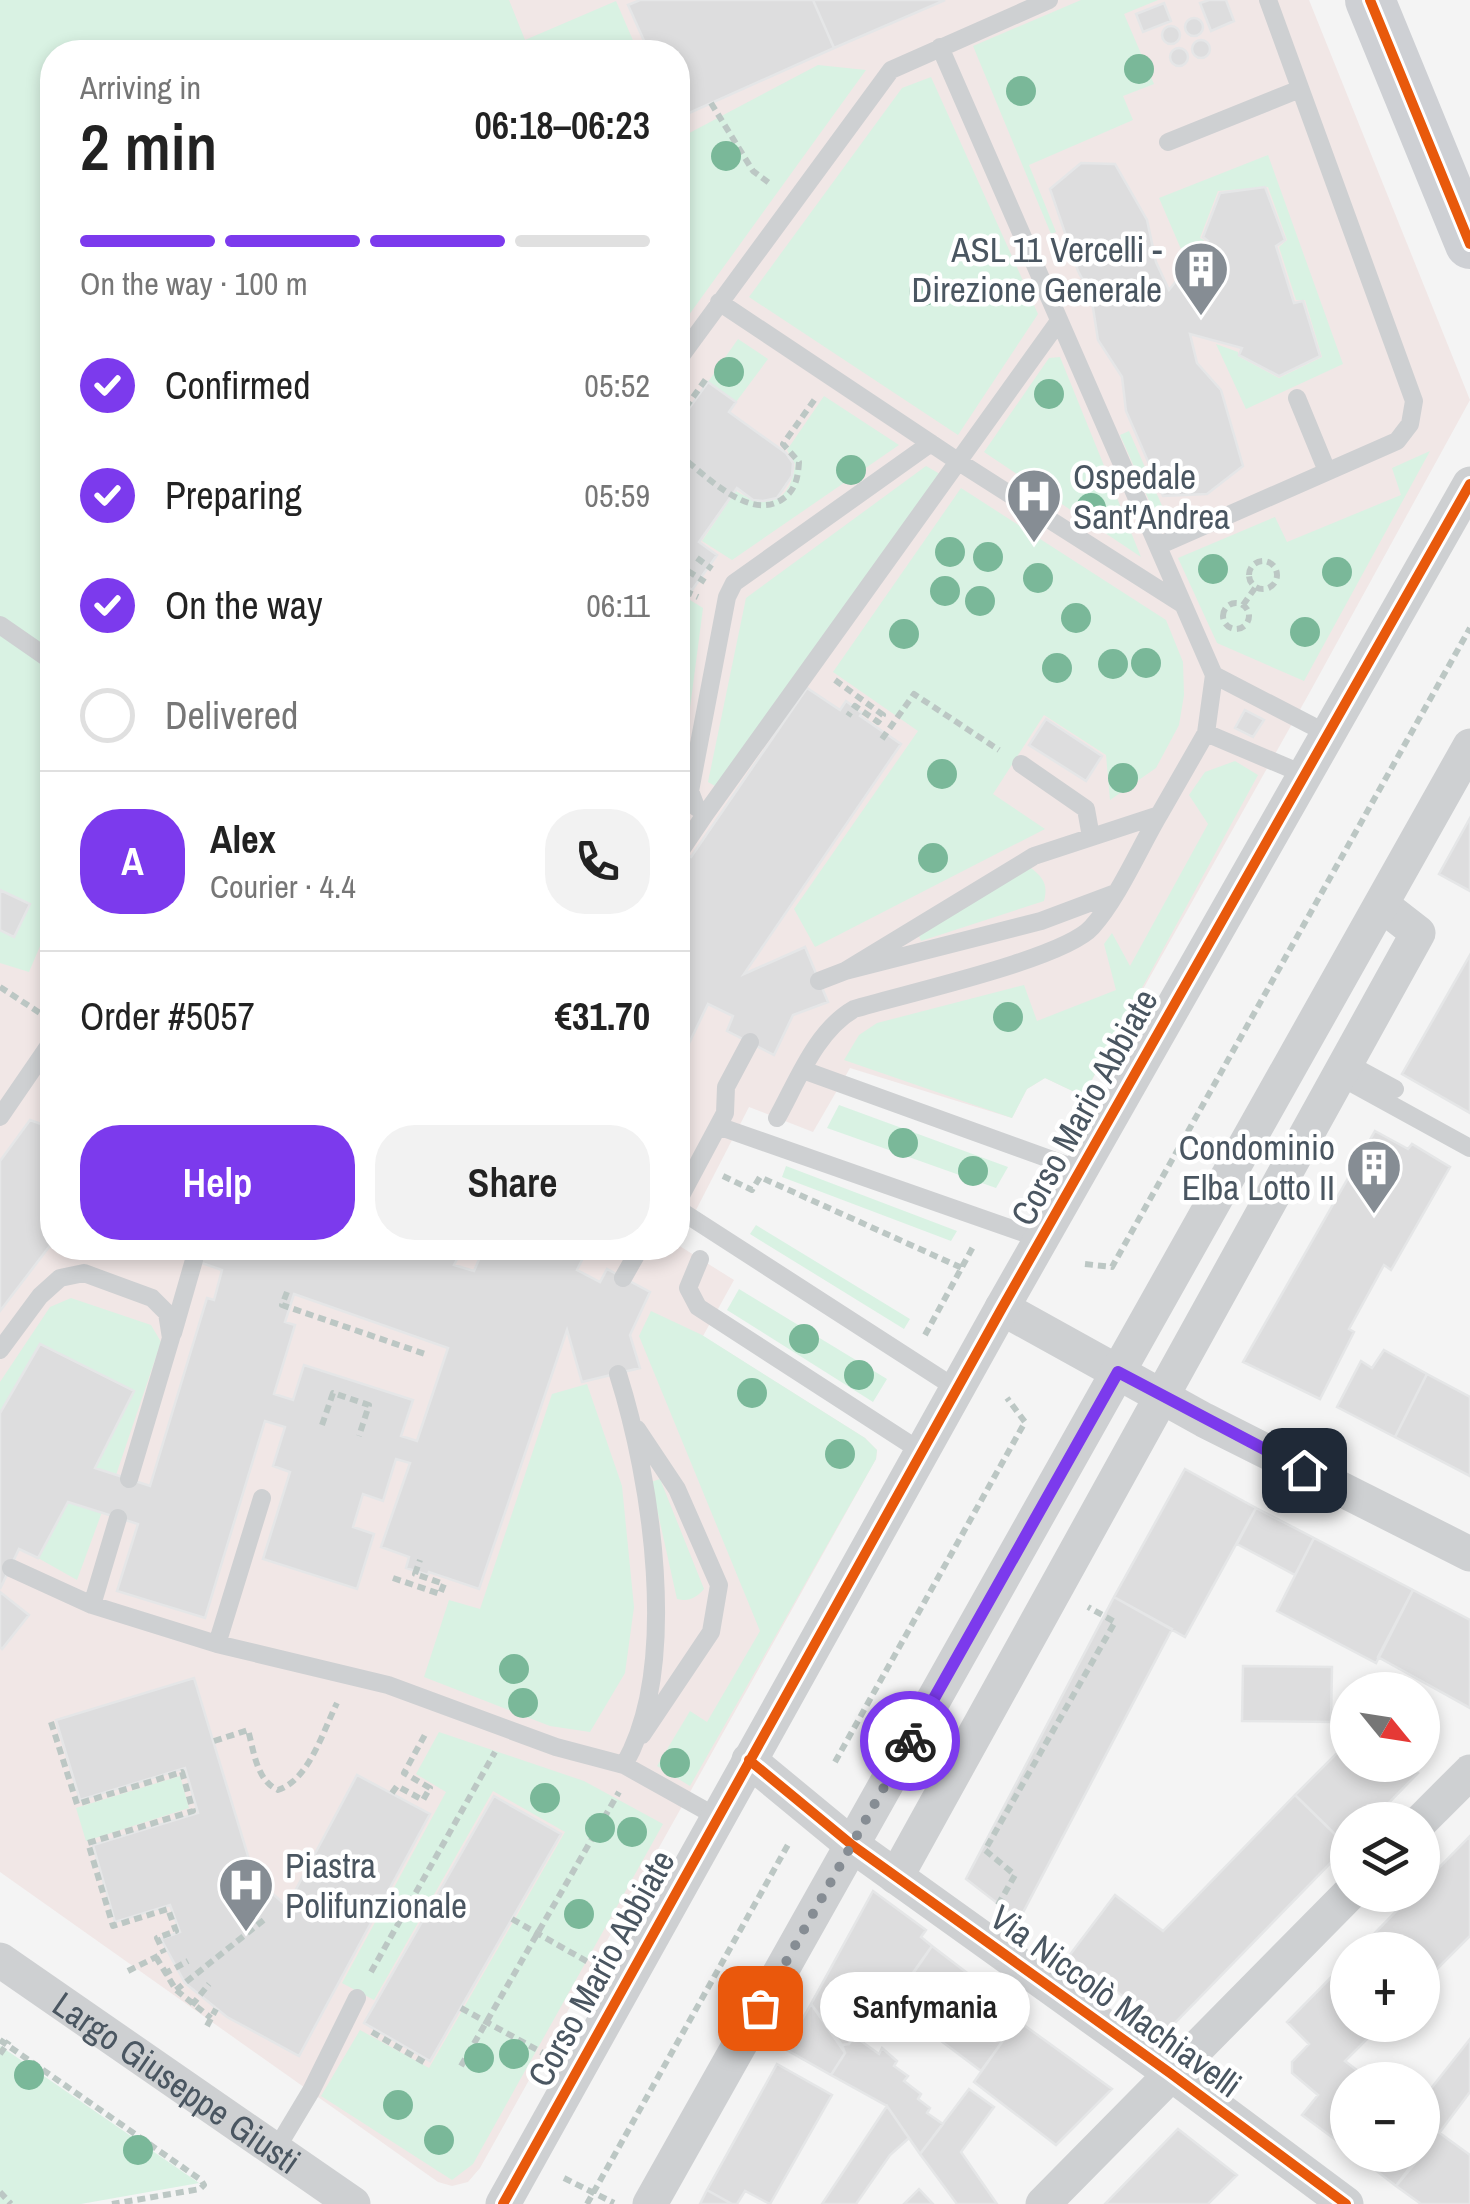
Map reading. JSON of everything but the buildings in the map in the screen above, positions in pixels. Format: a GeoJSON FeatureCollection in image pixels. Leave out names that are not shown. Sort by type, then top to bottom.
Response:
{"type":"FeatureCollection","features":[{"type":"Feature","properties":{"kind":"main road"},"geometry":{"type":"LineString","coordinates":[[1370,0],[1470,244]]}},
{"type":"Feature","properties":{"kind":"street","name":"Corso Mario Abbiate"},"geometry":{"type":"LineString","coordinates":[[503,2204],[1040,1239],[1470,484]]}},
{"type":"Feature","properties":{"kind":"street"},"geometry":{"type":"LineString","coordinates":[[650,2204],[1470,746]]}},
{"type":"Feature","properties":{"kind":"street"},"geometry":{"type":"LineString","coordinates":[[896,1877],[1418,933],[1382,905]]}},
{"type":"Feature","properties":{"kind":"street"},"geometry":{"type":"LineString","coordinates":[[1002,1308],[1163,1397],[1470,1554]]}},
{"type":"Feature","properties":{"kind":"street"},"geometry":{"type":"LineString","coordinates":[[749,1760],[852,1845]]}},
{"type":"Feature","properties":{"kind":"street"},"geometry":{"type":"LineString","coordinates":[[1440,1802],[1470,1772]]}},
{"type":"Feature","properties":{"kind":"street","name":"Via Niccolò Machiavelli"},"geometry":{"type":"LineString","coordinates":[[852,1845],[1346,2204]]}},
{"type":"Feature","properties":{"kind":"street"},"geometry":{"type":"LineString","coordinates":[[1043,2204],[1331,1912]]}},
{"type":"Feature","properties":{"kind":"street","name":"Largo Giuseppe Giusti"},"geometry":{"type":"LineString","coordinates":[[0,1960],[353,2204]]}},
{"type":"Feature","properties":{"kind":"lane"},"geometry":{"type":"LineString","coordinates":[[690,343],[891,70],[1013,7],[1049,0]]}},
{"type":"Feature","properties":{"kind":"lane"},"geometry":{"type":"LineString","coordinates":[[1158,546],[1397,441],[1410,424],[1414,401],[1268,0]]}},
{"type":"Feature","properties":{"kind":"lane"},"geometry":{"type":"LineString","coordinates":[[777,1118],[837,1018],[854,1008],[1044,954],[1075,942],[1093,926],[1206,733],[1214,675],[940,47]]}},
{"type":"Feature","properties":{"kind":"lane"},"geometry":{"type":"LineString","coordinates":[[1168,142],[1300,89]]}},
{"type":"Feature","properties":{"kind":"lane"},"geometry":{"type":"LineString","coordinates":[[719,302],[931,444],[1182,604]]}},
{"type":"Feature","properties":{"kind":"lane"},"geometry":{"type":"LineString","coordinates":[[690,835],[1060,321]]}},
{"type":"Feature","properties":{"kind":"lane"},"geometry":{"type":"LineString","coordinates":[[1297,398],[1327,471]]}},
{"type":"Feature","properties":{"kind":"lane"},"geometry":{"type":"LineString","coordinates":[[706,812],[696,806],[690,791],[726,597],[734,583],[931,444]]}},
{"type":"Feature","properties":{"kind":"lane"},"geometry":{"type":"LineString","coordinates":[[0,625],[40,653]]}},
{"type":"Feature","properties":{"kind":"lane"},"geometry":{"type":"LineString","coordinates":[[1214,675],[1326,733]]}},
{"type":"Feature","properties":{"kind":"lane"},"geometry":{"type":"LineString","coordinates":[[1206,733],[1303,774]]}},
{"type":"Feature","properties":{"kind":"lane"},"geometry":{"type":"LineString","coordinates":[[1021,764],[1086,809],[1092,837]]}},
{"type":"Feature","properties":{"kind":"lane"},"geometry":{"type":"LineString","coordinates":[[844,971],[1034,856],[1159,815]]}},
{"type":"Feature","properties":{"kind":"lane"},"geometry":{"type":"LineString","coordinates":[[819,981],[844,971],[1042,921],[1114,894]]}},
{"type":"Feature","properties":{"kind":"lane"},"geometry":{"type":"LineString","coordinates":[[690,1179],[724,1113],[726,1087],[750,1042]]}},
{"type":"Feature","properties":{"kind":"lane"},"geometry":{"type":"LineString","coordinates":[[0,1116],[40,1058]]}},
{"type":"Feature","properties":{"kind":"lane"},"geometry":{"type":"LineString","coordinates":[[803,1070],[1080,1170]]}},
{"type":"Feature","properties":{"kind":"lane"},"geometry":{"type":"LineString","coordinates":[[1343,1070],[1394,1089]]}},
{"type":"Feature","properties":{"kind":"lane"},"geometry":{"type":"LineString","coordinates":[[1343,1070],[1470,1148]]}},
{"type":"Feature","properties":{"kind":"lane"},"geometry":{"type":"LineString","coordinates":[[718,1126],[1040,1239]]}},
{"type":"Feature","properties":{"kind":"lane"},"geometry":{"type":"LineString","coordinates":[[690,1218],[956,1389]]}},
{"type":"Feature","properties":{"kind":"lane"},"geometry":{"type":"LineString","coordinates":[[700,1259],[688,1288],[698,1307],[922,1452]]}},
{"type":"Feature","properties":{"kind":"lane"},"geometry":{"type":"LineString","coordinates":[[129,1479],[194,1260]]}},
{"type":"Feature","properties":{"kind":"lane"},"geometry":{"type":"LineString","coordinates":[[623,1278],[633,1260]]}},
{"type":"Feature","properties":{"kind":"lane"},"geometry":{"type":"LineString","coordinates":[[0,1350],[40,1296],[60,1278],[84,1273],[152,1298],[167,1313],[171,1338]]}},
{"type":"Feature","properties":{"kind":"lane"},"geometry":{"type":"LineString","coordinates":[[618,1374],[634,1424],[658,1596],[656,1640],[628,1767]]}},
{"type":"Feature","properties":{"kind":"lane"},"geometry":{"type":"LineString","coordinates":[[634,1424],[677,1489],[718,1585],[711,1632],[636,1744]]}},
{"type":"Feature","properties":{"kind":"lane"},"geometry":{"type":"LineString","coordinates":[[217,1644],[262,1498]]}},
{"type":"Feature","properties":{"kind":"lane"},"geometry":{"type":"LineString","coordinates":[[92,1605],[118,1518]]}},
{"type":"Feature","properties":{"kind":"lane"},"geometry":{"type":"LineString","coordinates":[[11,1568],[92,1605],[217,1644],[351,1676],[628,1767],[717,1817]]}},
{"type":"Feature","properties":{"kind":"lane"},"geometry":{"type":"LineString","coordinates":[[275,2150],[311,2091],[357,1998]]}},
{"type":"Feature","properties":{"kind":"path"},"geometry":{"type":"LineString","coordinates":[[711,103],[753,172],[793,200]]}},
{"type":"Feature","properties":{"kind":"path"},"geometry":{"type":"LineString","coordinates":[[690,463],[748,504],[764,506],[781,500],[798,477],[798,462],[783,444],[830,377]]}},
{"type":"Feature","properties":{"kind":"path"},"geometry":{"type":"LineString","coordinates":[[1264,561],[1274,566],[1277,577],[1272,587],[1254,588],[1248,573],[1254,564],[1264,561]]}},
{"type":"Feature","properties":{"kind":"path"},"geometry":{"type":"LineString","coordinates":[[1243,605],[1254,588]]}},
{"type":"Feature","properties":{"kind":"path"},"geometry":{"type":"LineString","coordinates":[[1228,605],[1243,605],[1250,618],[1245,627],[1234,630],[1225,624],[1223,614],[1228,605]]}},
{"type":"Feature","properties":{"kind":"path"},"geometry":{"type":"LineString","coordinates":[[1085,1264],[1112,1267],[1470,628]]}},
{"type":"Feature","properties":{"kind":"path"},"geometry":{"type":"LineString","coordinates":[[882,739],[914,694],[1021,764]]}},
{"type":"Feature","properties":{"kind":"path"},"geometry":{"type":"LineString","coordinates":[[848,716],[855,706],[878,722],[884,715],[860,699]]}},
{"type":"Feature","properties":{"kind":"path"},"geometry":{"type":"LineString","coordinates":[[0,987],[40,1012]]}},
{"type":"Feature","properties":{"kind":"path"},"geometry":{"type":"LineString","coordinates":[[752,1190],[760,1177],[962,1268]]}},
{"type":"Feature","properties":{"kind":"path"},"geometry":{"type":"LineString","coordinates":[[912,1358],[986,1222]]}},
{"type":"Feature","properties":{"kind":"path"},"geometry":{"type":"LineString","coordinates":[[286,1292],[282,1305],[425,1354]]}},
{"type":"Feature","properties":{"kind":"path"},"geometry":{"type":"LineString","coordinates":[[939,1308],[946,1317]]}},
{"type":"Feature","properties":{"kind":"path"},"geometry":{"type":"LineString","coordinates":[[322,1425],[333,1393],[369,1405],[359,1436]]}},
{"type":"Feature","properties":{"kind":"path"},"geometry":{"type":"LineString","coordinates":[[835,1762],[1025,1422],[1007,1398]]}},
{"type":"Feature","properties":{"kind":"path"},"geometry":{"type":"LineString","coordinates":[[393,1578],[440,1594],[444,1584],[415,1574],[420,1560]]}},
{"type":"Feature","properties":{"kind":"path"},"geometry":{"type":"LineString","coordinates":[[998,1904],[1015,1876],[985,1850],[1115,1622],[1103,1615]]}},
{"type":"Feature","properties":{"kind":"path"},"geometry":{"type":"LineString","coordinates":[[214,1742],[248,1730],[260,1774],[278,1790],[291,1786],[351,1676]]}},
{"type":"Feature","properties":{"kind":"path"},"geometry":{"type":"LineString","coordinates":[[392,1793],[396,1786],[423,1800],[430,1788],[404,1773],[442,1704]]}},
{"type":"Feature","properties":{"kind":"path"},"geometry":{"type":"LineString","coordinates":[[51,1722],[77,1804],[182,1772],[194,1811],[88,1842],[113,1926],[168,1909],[176,1931],[158,1938],[164,1974],[209,2022],[216,2009]]}},
{"type":"Feature","properties":{"kind":"path"},"geometry":{"type":"LineString","coordinates":[[357,1998],[508,1729]]}},
{"type":"Feature","properties":{"kind":"path"},"geometry":{"type":"LineString","coordinates":[[461,2066],[628,1767]]}},
{"type":"Feature","properties":{"kind":"path"},"geometry":{"type":"LineString","coordinates":[[587,2204],[793,1838]]}},
{"type":"Feature","properties":{"kind":"path"},"geometry":{"type":"LineString","coordinates":[[176,1990],[265,1919]]}},
{"type":"Feature","properties":{"kind":"path"},"geometry":{"type":"LineString","coordinates":[[512,1919],[601,1970]]}},
{"type":"Feature","properties":{"kind":"path"},"geometry":{"type":"LineString","coordinates":[[128,1971],[162,1954]]}},
{"type":"Feature","properties":{"kind":"path"},"geometry":{"type":"LineString","coordinates":[[164,1974],[188,1961]]}},
{"type":"Feature","properties":{"kind":"path"},"geometry":{"type":"LineString","coordinates":[[192,2005],[209,1984]]}},
{"type":"Feature","properties":{"kind":"path"},"geometry":{"type":"LineString","coordinates":[[461,2008],[552,2058]]}},
{"type":"Feature","properties":{"kind":"path"},"geometry":{"type":"LineString","coordinates":[[359,2025],[427,2064]]}},
{"type":"Feature","properties":{"kind":"path"},"geometry":{"type":"LineString","coordinates":[[0,2054],[5,2042],[204,2185],[112,2204]]}},
{"type":"Feature","properties":{"kind":"path"},"geometry":{"type":"LineString","coordinates":[[564,2178],[616,2204]]}},
{"type":"Feature","properties":{"kind":"path"},"geometry":{"type":"LineString","coordinates":[[0,2192],[11,2204]]}},
{"type":"Feature","properties":{"kind":"shaded area","name":"Ospedale Sant'Andrea"},"geometry":{"type":"Polygon","coordinates":[[[375,0],[1309,0],[1470,400],[1083,1096],[1045,1078],[1027,1089],[1012,1118],[850,1068],[813,1132],[749,1107],[690,1222],[690,40],[317,40],[375,0]]]}},
{"type":"Feature","properties":{"kind":"shaded area"},"geometry":{"type":"Polygon","coordinates":[[[40,239],[40,1260],[690,1260],[690,1252],[734,1280],[703,1336],[865,1438],[877,1450],[876,1459],[480,2168],[468,2182],[452,2186],[438,2182],[0,1872],[0,277],[40,239]]]}},
{"type":"Feature","properties":{"kind":"green space"},"geometry":{"type":"Polygon","coordinates":[[[0,0],[509,0],[525,40],[40,40],[40,946],[29,972],[0,963],[0,0]]]}},
{"type":"Feature","properties":{"kind":"green space"},"geometry":{"type":"Polygon","coordinates":[[[1081,0],[1158,0],[1124,14],[1154,84],[1123,96],[1133,120],[1029,165],[1056,232],[1051,234],[973,46],[1081,0]]]}},
{"type":"Feature","properties":{"kind":"green space"},"geometry":{"type":"Polygon","coordinates":[[[616,1],[633,40],[525,40],[616,1]]]}},
{"type":"Feature","properties":{"kind":"green space"},"geometry":{"type":"Polygon","coordinates":[[[818,65],[866,70],[690,313],[690,133],[818,65]]]}},
{"type":"Feature","properties":{"kind":"green space"},"geometry":{"type":"Polygon","coordinates":[[[931,77],[1038,314],[958,435],[749,297],[902,88],[931,77]]]}},
{"type":"Feature","properties":{"kind":"green space"},"geometry":{"type":"Polygon","coordinates":[[[1268,155],[1343,364],[1246,409],[1216,344],[1238,352],[1238,356],[1279,378],[1322,357],[1305,300],[1296,300],[1279,247],[1287,240],[1268,187],[1218,191],[1200,238],[1204,240],[1187,263],[1159,198],[1268,155]]]}},
{"type":"Feature","properties":{"kind":"green space"},"geometry":{"type":"Polygon","coordinates":[[[738,339],[768,359],[736,402],[708,382],[738,339]]]}},
{"type":"Feature","properties":{"kind":"green space"},"geometry":{"type":"Polygon","coordinates":[[[1060,357],[1141,557],[984,452],[1049,358],[1060,357]]]}},
{"type":"Feature","properties":{"kind":"green space"},"geometry":{"type":"Polygon","coordinates":[[[824,396],[899,445],[732,560],[702,541],[736,491],[758,501],[783,495],[795,464],[787,450],[824,396]]]}},
{"type":"Feature","properties":{"kind":"green space"},"geometry":{"type":"Polygon","coordinates":[[[1129,431],[1167,517],[1158,521],[1120,435],[1129,431]]]}},
{"type":"Feature","properties":{"kind":"green space"},"geometry":{"type":"Polygon","coordinates":[[[1430,451],[1304,681],[1217,643],[1178,558],[1275,517],[1287,542],[1401,495],[1392,468],[1430,451]]]}},
{"type":"Feature","properties":{"kind":"green space"},"geometry":{"type":"Polygon","coordinates":[[[926,466],[940,474],[715,786],[708,782],[746,598],[926,466]]]}},
{"type":"Feature","properties":{"kind":"green space"},"geometry":{"type":"Polygon","coordinates":[[[961,488],[1166,620],[1183,662],[1184,695],[1179,725],[1156,768],[1110,800],[1106,755],[1044,715],[993,794],[1045,829],[815,947],[794,909],[918,731],[833,672],[961,488]]]}},
{"type":"Feature","properties":{"kind":"green space"},"geometry":{"type":"Polygon","coordinates":[[[690,600],[703,608],[690,708],[690,600]]]}},
{"type":"Feature","properties":{"kind":"green space"},"geometry":{"type":"Polygon","coordinates":[[[1235,761],[1258,775],[1083,1096],[1045,1078],[1027,1089],[1012,1118],[844,1060],[859,1035],[877,1023],[1024,985],[1037,1021],[1116,990],[1104,944],[1112,933],[1130,966],[1208,824],[1189,795],[1205,772],[1235,761]]]}},
{"type":"Feature","properties":{"kind":"green space"},"geometry":{"type":"Polygon","coordinates":[[[1031,868],[1044,882],[1044,901],[921,941],[918,933],[1031,868]]]}},
{"type":"Feature","properties":{"kind":"green space"},"geometry":{"type":"Polygon","coordinates":[[[839,1105],[1008,1167],[996,1188],[827,1128],[839,1105]]]}},
{"type":"Feature","properties":{"kind":"green space"},"geometry":{"type":"Polygon","coordinates":[[[786,1166],[957,1231],[951,1241],[782,1177],[786,1166]]]}},
{"type":"Feature","properties":{"kind":"green space"},"geometry":{"type":"Polygon","coordinates":[[[756,1225],[910,1319],[904,1329],[750,1234],[756,1225]]]}},
{"type":"Feature","properties":{"kind":"green space"},"geometry":{"type":"Polygon","coordinates":[[[739,1289],[887,1379],[873,1402],[727,1310],[739,1289]]]}},
{"type":"Feature","properties":{"kind":"green space"},"geometry":{"type":"Polygon","coordinates":[[[71,1298],[151,1325],[161,1342],[116,1475],[95,1468],[133,1391],[40,1344],[0,1413],[0,1382],[50,1307],[71,1298]]]}},
{"type":"Feature","properties":{"kind":"green space"},"geometry":{"type":"Polygon","coordinates":[[[651,1311],[702,1335],[865,1438],[877,1450],[876,1459],[690,1786],[657,1766],[690,1711],[707,1722],[760,1631],[639,1336],[651,1311]]]}},
{"type":"Feature","properties":{"kind":"green space"},"geometry":{"type":"Polygon","coordinates":[[[587,1384],[622,1486],[634,1607],[625,1673],[590,1732],[550,1726],[424,1677],[449,1600],[480,1609],[552,1394],[587,1384]]]}},
{"type":"Feature","properties":{"kind":"green space"},"geometry":{"type":"Polygon","coordinates":[[[660,1479],[704,1589],[689,1600],[677,1599],[651,1482],[660,1479]]]}},
{"type":"Feature","properties":{"kind":"green space"},"geometry":{"type":"Polygon","coordinates":[[[68,1502],[102,1512],[77,1580],[38,1558],[68,1502]]]}},
{"type":"Feature","properties":{"kind":"green space"},"geometry":{"type":"Polygon","coordinates":[[[439,1732],[584,1781],[663,1824],[473,2164],[452,2180],[321,2096],[360,2030],[429,2068],[565,1832],[493,1791],[374,2000],[342,1983],[446,1792],[416,1774],[439,1732]]]}},
{"type":"Feature","properties":{"kind":"green space"},"geometry":{"type":"Polygon","coordinates":[[[180,1776],[189,1808],[86,1841],[76,1808],[180,1776]]]}},
{"type":"Feature","properties":{"kind":"green space"},"geometry":{"type":"Polygon","coordinates":[[[0,2046],[199,2183],[81,2204],[0,2204],[0,2046]]]}},
{"type":"Feature","properties":{"kind":"cycle path"},"geometry":{"type":"LineString","coordinates":[[1370,0],[1470,244]]}},
{"type":"Feature","properties":{"kind":"cycle path"},"geometry":{"type":"LineString","coordinates":[[503,2204],[1002,1308],[1470,484]]}},
{"type":"Feature","properties":{"kind":"cycle path"},"geometry":{"type":"LineString","coordinates":[[749,1760],[852,1845],[1346,2204]]}},
{"type":"Feature","properties":{"kind":"way so far"},"geometry":{"type":"LineString","coordinates":[[760,2008],[910,1741]]}},
{"type":"Feature","properties":{"kind":"place","name":"ASL 11 Vercelli - Direzione Generale"},"geometry":{"type":"Point","coordinates":[1201,318]}},
{"type":"Feature","properties":{"kind":"place","name":"Ospedale Sant'Andrea"},"geometry":{"type":"Point","coordinates":[1034,545]}},
{"type":"Feature","properties":{"kind":"place","name":"Condominio Elba Lotto II"},"geometry":{"type":"Point","coordinates":[1374,1216]}},
{"type":"Feature","properties":{"kind":"place","name":"Piastra Polifunzionale"},"geometry":{"type":"Point","coordinates":[246,1934]}},
{"type":"Feature","properties":{"kind":"place","name":"Sanfymania"},"geometry":{"type":"Point","coordinates":[760,2008]}},
{"type":"Feature","properties":{"kind":"route"},"geometry":{"type":"LineString","coordinates":[[910,1741],[1118,1372],[1304,1470]]}}]}
